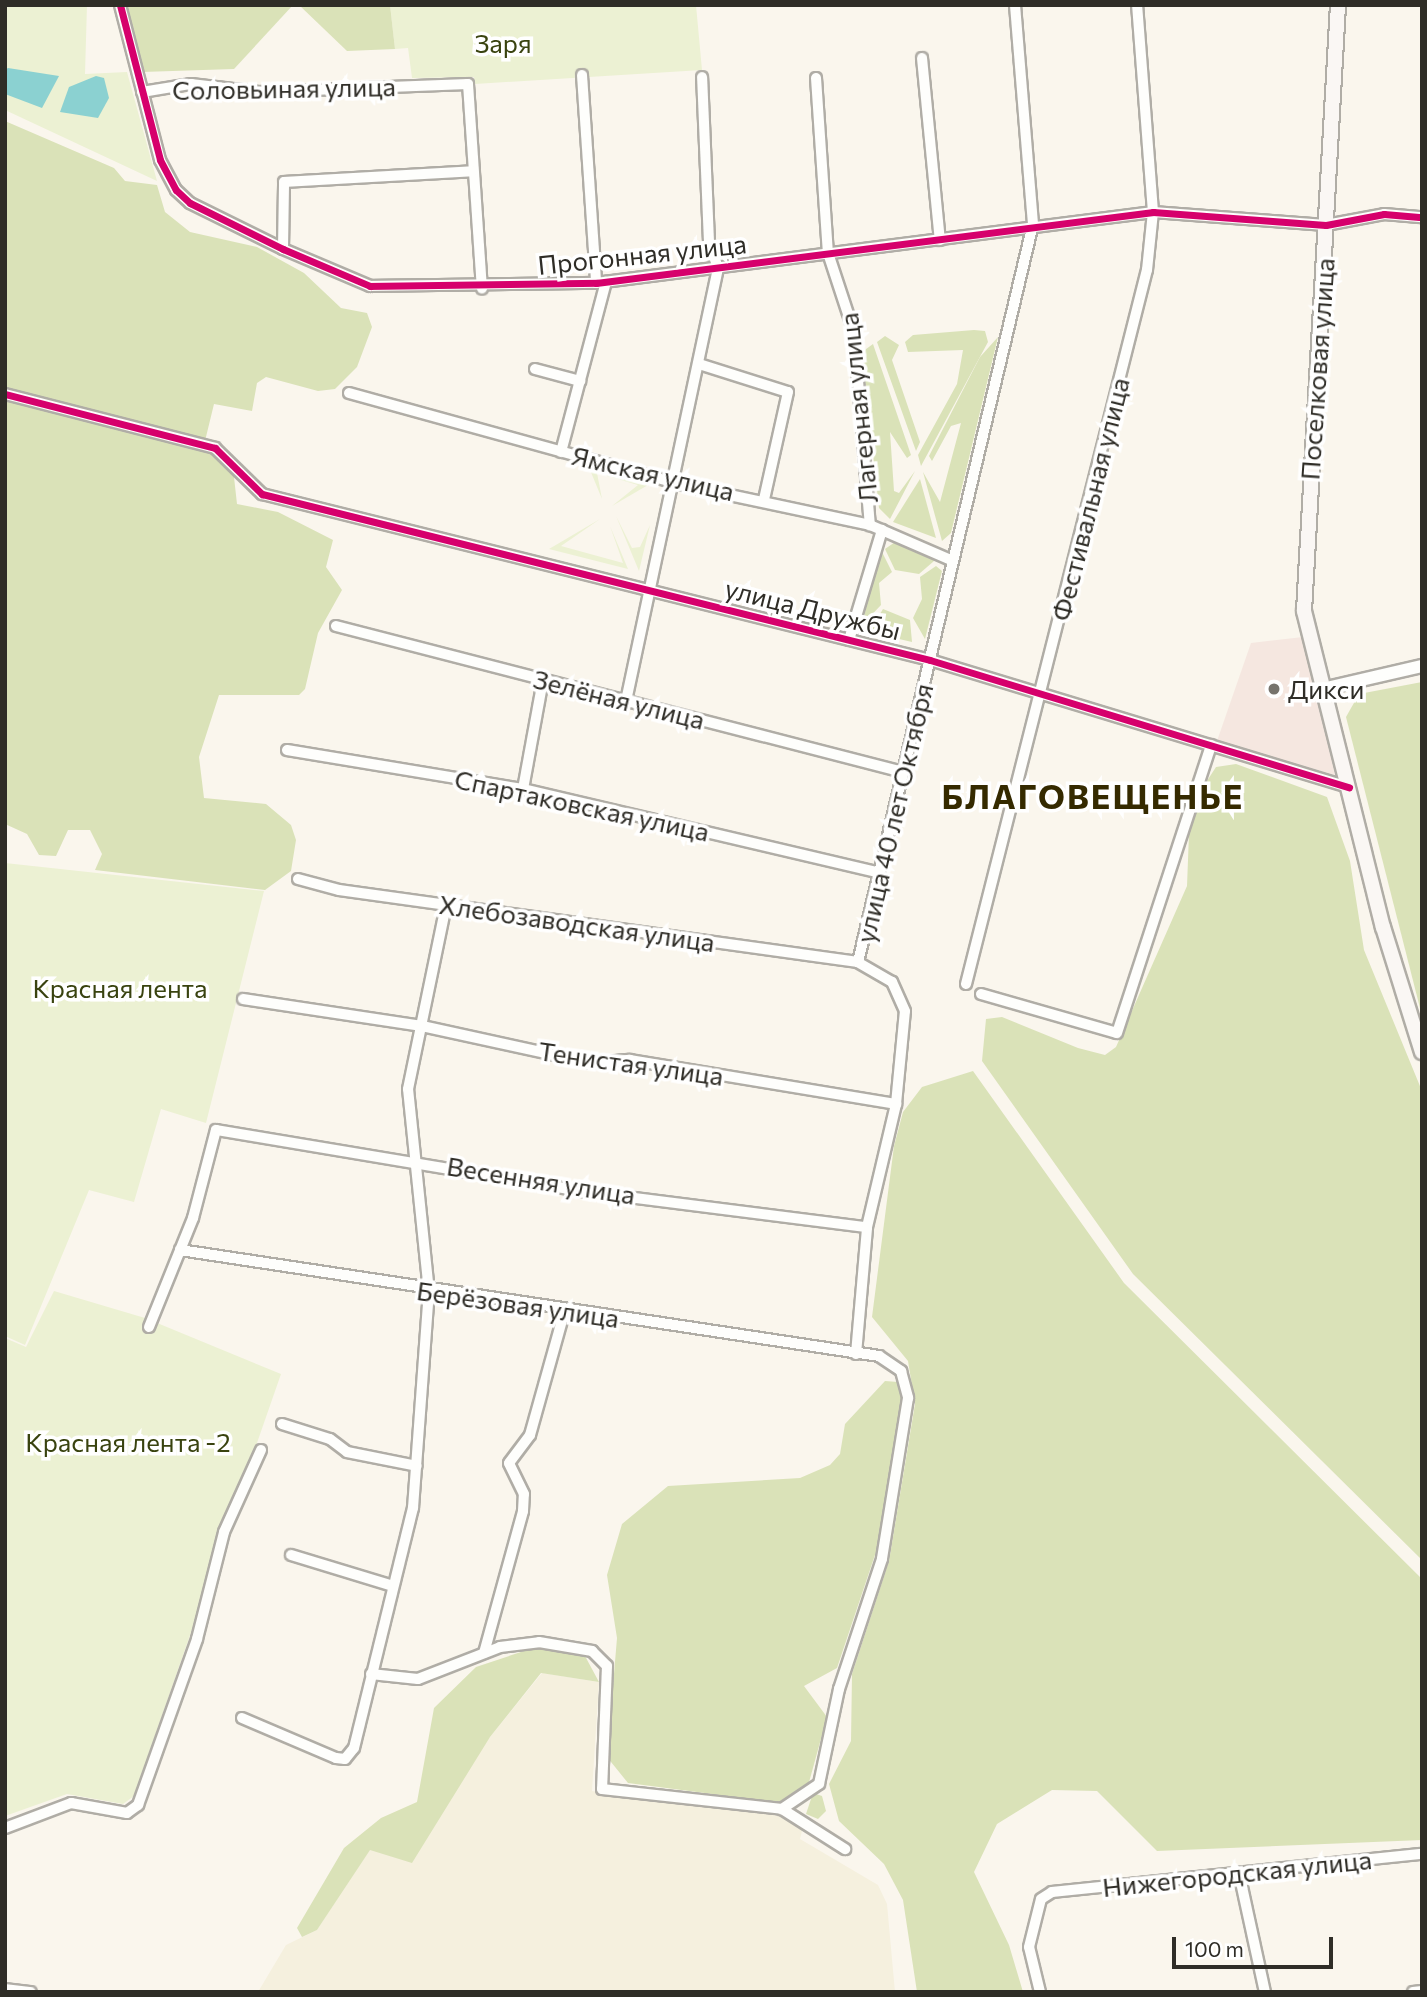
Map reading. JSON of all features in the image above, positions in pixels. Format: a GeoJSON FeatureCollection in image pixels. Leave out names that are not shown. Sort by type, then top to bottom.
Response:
{"type":"FeatureCollection","features":[{"type":"Feature","properties":{"kind":"main road","name":"Поселковая улица"},"geometry":{"type":"LineString","coordinates":[[1338,5],[1304,585],[1307,631],[1422,1052]]}},
{"type":"Feature","properties":{"kind":"street","name":"Прогонная улица"},"geometry":{"type":"LineString","coordinates":[[120,5],[160,160],[176,190],[190,203],[283,249],[370,286],[482,289],[601,283],[940,240],[1032,224],[1153,212],[1326,225],[1384,214],[1422,217]]}},
{"type":"Feature","properties":{"kind":"street","name":"улица 40 лет Октября"},"geometry":{"type":"LineString","coordinates":[[856,1354],[867,1227],[896,1104],[901,996],[887,977],[858,962],[876,872],[930,660],[1032,224],[1015,5]]}},
{"type":"Feature","properties":{"kind":"street","name":"Фестивальная улица"},"geometry":{"type":"LineString","coordinates":[[966,984],[1140,309],[1153,212],[1137,5]]}},
{"type":"Feature","properties":{"kind":"street"},"geometry":{"type":"LineString","coordinates":[[922,58],[940,240]]}},
{"type":"Feature","properties":{"kind":"street"},"geometry":{"type":"LineString","coordinates":[[561,452],[580,381],[601,283],[582,75]]}},
{"type":"Feature","properties":{"kind":"street"},"geometry":{"type":"LineString","coordinates":[[626,701],[645,589],[668,481],[699,364],[718,268],[709,242],[702,77]]}},
{"type":"Feature","properties":{"kind":"street","name":"Лагерная улица"},"geometry":{"type":"LineString","coordinates":[[816,78],[828,253],[854,332],[870,525]]}},
{"type":"Feature","properties":{"kind":"street","name":"Соловьиная улица"},"geometry":{"type":"LineString","coordinates":[[142,92],[191,84],[259,92],[468,84],[472,171]]}},
{"type":"Feature","properties":{"kind":"street"},"geometry":{"type":"LineString","coordinates":[[283,249],[284,182],[472,171],[482,289]]}},
{"type":"Feature","properties":{"kind":"street"},"geometry":{"type":"LineString","coordinates":[[699,364],[788,392],[764,499]]}},
{"type":"Feature","properties":{"kind":"street"},"geometry":{"type":"LineString","coordinates":[[535,369],[580,381]]}},
{"type":"Feature","properties":{"kind":"street","name":"Ямская улица"},"geometry":{"type":"LineString","coordinates":[[349,393],[668,481],[764,499],[870,525],[953,561]]}},
{"type":"Feature","properties":{"kind":"street","name":"улица Дружбы"},"geometry":{"type":"LineString","coordinates":[[5,394],[215,448],[262,494],[930,660],[1349,787]]}},
{"type":"Feature","properties":{"kind":"street"},"geometry":{"type":"LineString","coordinates":[[849,640],[882,530]]}},
{"type":"Feature","properties":{"kind":"street","name":"Зелёная улица"},"geometry":{"type":"LineString","coordinates":[[335,626],[903,772]]}},
{"type":"Feature","properties":{"kind":"street"},"geometry":{"type":"LineString","coordinates":[[1322,689],[1422,666]]}},
{"type":"Feature","properties":{"kind":"street"},"geometry":{"type":"LineString","coordinates":[[523,789],[543,680]]}},
{"type":"Feature","properties":{"kind":"street"},"geometry":{"type":"LineString","coordinates":[[981,994],[1117,1033],[1210,745]]}},
{"type":"Feature","properties":{"kind":"street","name":"Спартаковская улица"},"geometry":{"type":"LineString","coordinates":[[287,750],[523,789],[876,872]]}},
{"type":"Feature","properties":{"kind":"street","name":"Хлебозаводская улица"},"geometry":{"type":"LineString","coordinates":[[298,878],[446,905],[858,962]]}},
{"type":"Feature","properties":{"kind":"street"},"geometry":{"type":"LineString","coordinates":[[242,1718],[345,1759],[354,1748],[390,1585],[413,1508],[429,1292],[408,1089],[446,905]]}},
{"type":"Feature","properties":{"kind":"street","name":"Тенистая улица"},"geometry":{"type":"LineString","coordinates":[[243,999],[422,1026],[592,1063],[630,1060],[896,1104]]}},
{"type":"Feature","properties":{"kind":"street","name":"Весенняя улица"},"geometry":{"type":"LineString","coordinates":[[180,1250],[216,1130],[416,1161],[589,1192],[867,1227]]}},
{"type":"Feature","properties":{"kind":"street"},"geometry":{"type":"LineString","coordinates":[[149,1327],[180,1250]]}},
{"type":"Feature","properties":{"kind":"street","name":"Берёзовая улица"},"geometry":{"type":"LineString","coordinates":[[180,1250],[429,1292],[856,1354],[891,1362],[906,1383],[896,1485],[819,1784],[782,1809]]}},
{"type":"Feature","properties":{"kind":"street"},"geometry":{"type":"LineString","coordinates":[[484,1653],[523,1511],[524,1494],[509,1463],[530,1435],[565,1310]]}},
{"type":"Feature","properties":{"kind":"street"},"geometry":{"type":"LineString","coordinates":[[282,1424],[330,1439],[347,1452],[417,1466]]}},
{"type":"Feature","properties":{"kind":"street"},"geometry":{"type":"LineString","coordinates":[[5,1828],[71,1803],[127,1813],[138,1805],[197,1639],[224,1532],[261,1450]]}},
{"type":"Feature","properties":{"kind":"street"},"geometry":{"type":"LineString","coordinates":[[291,1555],[390,1585]]}},
{"type":"Feature","properties":{"kind":"street"},"geometry":{"type":"LineString","coordinates":[[371,1674],[418,1679],[484,1653],[538,1642],[605,1657],[601,1789],[782,1809],[845,1849]]}},
{"type":"Feature","properties":{"kind":"street","name":"Нижегородская улица"},"geometry":{"type":"LineString","coordinates":[[1040,1992],[1029,1947],[1041,1899],[1052,1892],[1422,1854]]}},
{"type":"Feature","properties":{"kind":"street"},"geometry":{"type":"LineString","coordinates":[[1239,1873],[1265,1992]]}},
{"type":"Feature","properties":{"kind":"street"},"geometry":{"type":"LineString","coordinates":[[5,1989],[31,1992]]}},
{"type":"Feature","properties":{"kind":"street"},"geometry":{"type":"LineString","coordinates":[[1413,1992],[1422,1991]]}},
{"type":"Feature","properties":{"kind":"shaded area"},"geometry":{"type":"Polygon","coordinates":[[[1303,637],[1335,775],[1217,741],[1251,643],[1303,637]]]}},
{"type":"Feature","properties":{"kind":"shaded area"},"geometry":{"type":"Polygon","coordinates":[[[542,1673],[599,1682],[592,1791],[780,1816],[803,1827],[800,1839],[878,1885],[887,1904],[895,1992],[258,1992],[286,1945],[317,1930],[370,1849],[490,1737],[542,1673]]]}},
{"type":"Feature","properties":{"kind":"green space"},"geometry":{"type":"Polygon","coordinates":[[[5,5],[87,5],[85,74],[127,72],[157,181],[5,110],[5,5]]]}},
{"type":"Feature","properties":{"kind":"green space"},"geometry":{"type":"Polygon","coordinates":[[[126,5],[293,5],[234,69],[142,72],[126,5]]]}},
{"type":"Feature","properties":{"kind":"green space"},"geometry":{"type":"Polygon","coordinates":[[[299,5],[390,5],[395,49],[347,51],[299,5]]]}},
{"type":"Feature","properties":{"kind":"green space","name":"Заря"},"geometry":{"type":"Polygon","coordinates":[[[390,5],[696,5],[702,70],[475,84],[474,77],[412,78],[408,48],[395,49],[390,5]]]}},
{"type":"Feature","properties":{"kind":"green space"},"geometry":{"type":"Polygon","coordinates":[[[5,121],[114,168],[125,181],[157,185],[165,212],[190,232],[257,247],[304,273],[341,308],[367,313],[372,327],[357,367],[335,389],[318,391],[266,377],[257,383],[252,411],[214,404],[205,441],[5,390],[5,121]]]}},
{"type":"Feature","properties":{"kind":"green space"},"geometry":{"type":"Polygon","coordinates":[[[985,331],[988,342],[921,466],[918,455],[957,384],[963,350],[908,352],[905,342],[913,335],[985,331]]]}},
{"type":"Feature","properties":{"kind":"green space"},"geometry":{"type":"Polygon","coordinates":[[[885,336],[899,345],[892,360],[920,442],[916,451],[877,342],[885,336]]]}},
{"type":"Feature","properties":{"kind":"green space"},"geometry":{"type":"Polygon","coordinates":[[[998,337],[951,533],[942,541],[923,472],[940,502],[961,423],[951,426],[932,461],[929,456],[980,357],[998,337]]]}},
{"type":"Feature","properties":{"kind":"green space"},"geometry":{"type":"Polygon","coordinates":[[[873,344],[911,455],[907,458],[890,432],[894,491],[899,493],[915,471],[890,519],[879,508],[863,363],[862,352],[873,344]]]}},
{"type":"Feature","properties":{"kind":"green space"},"geometry":{"type":"Polygon","coordinates":[[[5,397],[213,450],[234,477],[237,504],[278,512],[333,540],[326,567],[342,590],[318,633],[305,689],[299,695],[219,695],[199,757],[204,798],[266,804],[291,825],[296,840],[291,871],[265,890],[95,870],[102,854],[90,830],[68,830],[56,856],[39,855],[27,834],[5,824],[5,397]]]}},
{"type":"Feature","properties":{"kind":"green space"},"geometry":{"type":"Polygon","coordinates":[[[588,465],[648,482],[648,485],[612,506],[638,485],[597,473],[602,499],[588,465]]]}},
{"type":"Feature","properties":{"kind":"green space"},"geometry":{"type":"Polygon","coordinates":[[[920,479],[936,538],[893,522],[920,479]]]}},
{"type":"Feature","properties":{"kind":"green space"},"geometry":{"type":"Polygon","coordinates":[[[616,516],[632,548],[640,547],[650,525],[639,571],[616,516]]]}},
{"type":"Feature","properties":{"kind":"green space"},"geometry":{"type":"Polygon","coordinates":[[[600,519],[561,546],[623,563],[610,526],[628,569],[549,549],[600,519]]]}},
{"type":"Feature","properties":{"kind":"green space"},"geometry":{"type":"Polygon","coordinates":[[[898,540],[932,556],[934,561],[919,574],[895,570],[885,549],[898,540]]]}},
{"type":"Feature","properties":{"kind":"green space"},"geometry":{"type":"Polygon","coordinates":[[[880,548],[892,572],[879,583],[881,605],[862,625],[880,548]]]}},
{"type":"Feature","properties":{"kind":"green space"},"geometry":{"type":"Polygon","coordinates":[[[936,566],[942,571],[925,639],[913,618],[922,599],[920,577],[936,566]]]}},
{"type":"Feature","properties":{"kind":"green space"},"geometry":{"type":"Polygon","coordinates":[[[883,609],[910,620],[912,642],[869,632],[883,609]]]}},
{"type":"Feature","properties":{"kind":"green space"},"geometry":{"type":"Polygon","coordinates":[[[1422,682],[1422,1016],[1346,717],[1359,694],[1422,682]]]}},
{"type":"Feature","properties":{"kind":"green space"},"geometry":{"type":"Polygon","coordinates":[[[1236,764],[1327,797],[1350,861],[1364,950],[1422,1091],[1422,1560],[1133,1274],[982,1061],[986,1019],[1002,1017],[1078,1048],[1105,1055],[1116,1047],[1187,886],[1190,807],[1216,767],[1236,764]]]}},
{"type":"Feature","properties":{"kind":"green space","name":"Красная лента"},"geometry":{"type":"Polygon","coordinates":[[[5,863],[264,891],[206,1123],[161,1109],[134,1202],[89,1190],[25,1345],[5,1336],[5,863]]]}},
{"type":"Feature","properties":{"kind":"green space"},"geometry":{"type":"Polygon","coordinates":[[[973,1071],[1124,1283],[1422,1579],[1422,1840],[1157,1851],[1097,1791],[1052,1790],[997,1824],[974,1872],[1009,1945],[1023,1992],[917,1992],[903,1900],[884,1864],[839,1821],[829,1784],[851,1741],[852,1674],[889,1561],[915,1404],[908,1361],[872,1317],[894,1146],[903,1112],[922,1087],[973,1071]]]}},
{"type":"Feature","properties":{"kind":"green space","name":"Красная лента -2"},"geometry":{"type":"Polygon","coordinates":[[[54,1291],[145,1318],[281,1374],[134,1796],[123,1804],[67,1794],[5,1816],[5,1338],[26,1347],[54,1291]]]}},
{"type":"Feature","properties":{"kind":"green space"},"geometry":{"type":"Polygon","coordinates":[[[885,1381],[898,1382],[905,1392],[877,1549],[837,1668],[804,1686],[827,1717],[808,1786],[781,1803],[628,1783],[607,1757],[617,1638],[607,1575],[622,1524],[668,1486],[800,1478],[830,1465],[840,1454],[845,1424],[885,1381]]]}},
{"type":"Feature","properties":{"kind":"green space"},"geometry":{"type":"Polygon","coordinates":[[[536,1647],[585,1656],[599,1682],[541,1673],[490,1737],[412,1863],[370,1850],[317,1930],[302,1937],[297,1928],[344,1848],[381,1818],[417,1802],[434,1708],[476,1667],[536,1647]]]}},
{"type":"Feature","properties":{"kind":"green space"},"geometry":{"type":"Polygon","coordinates":[[[813,1793],[822,1796],[826,1811],[818,1819],[806,1814],[813,1793]]]}},
{"type":"Feature","properties":{"kind":"water"},"geometry":{"type":"Polygon","coordinates":[[[8,68],[59,76],[42,108],[5,94],[5,70],[8,68]]]}},
{"type":"Feature","properties":{"kind":"water"},"geometry":{"type":"Polygon","coordinates":[[[96,76],[104,78],[109,98],[98,118],[60,112],[69,87],[96,76]]]}},
{"type":"Feature","properties":{"kind":"cycle path"},"geometry":{"type":"LineString","coordinates":[[120,5],[160,160],[176,190],[190,203],[283,249],[370,286],[596,283],[1153,212],[1326,225],[1384,214],[1422,217]]}},
{"type":"Feature","properties":{"kind":"cycle path"},"geometry":{"type":"LineString","coordinates":[[5,394],[215,448],[262,494],[930,660],[1349,787]]}},
{"type":"Feature","properties":{"kind":"place","name":"Дикси"},"geometry":{"type":"Point","coordinates":[1274,689]}},
{"type":"Feature","properties":{"kind":"district","name":"БЛАГОВЕЩЕНЬЕ"},"geometry":{"type":"Point","coordinates":[1093,796]}}]}
